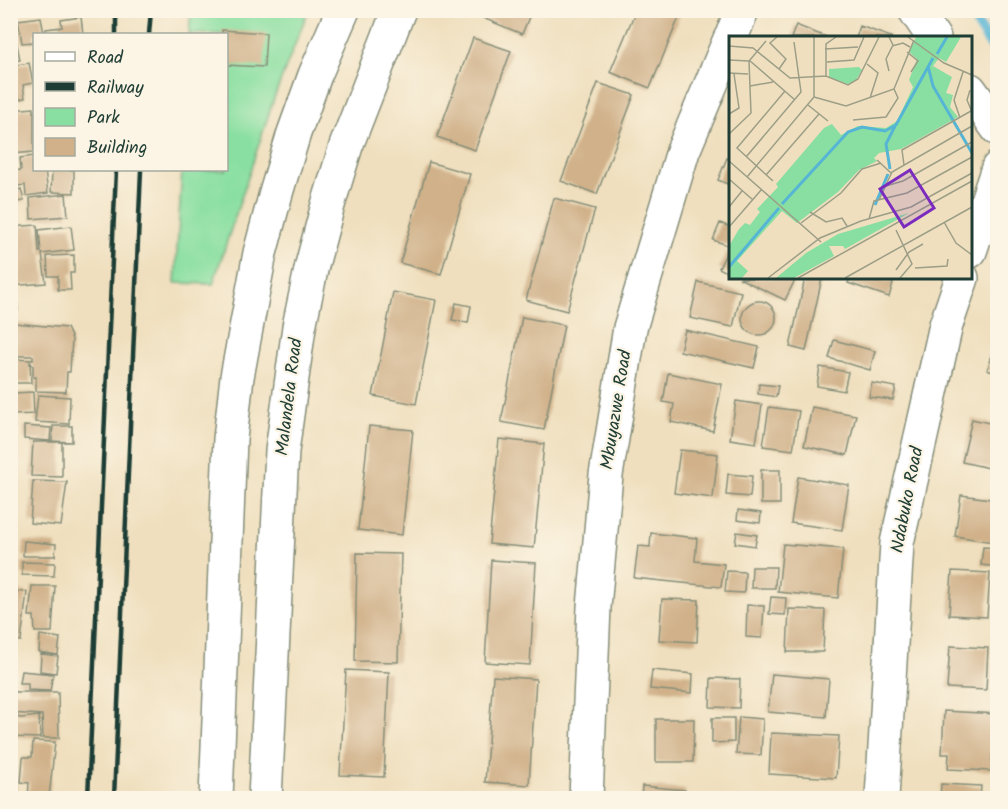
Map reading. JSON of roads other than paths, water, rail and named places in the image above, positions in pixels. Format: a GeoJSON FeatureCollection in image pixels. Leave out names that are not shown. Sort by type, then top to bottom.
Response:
{"type":"FeatureCollection","features":[{"type":"Feature","properties":{"kind":"main road"},"geometry":{"type":"LineString","coordinates":[[216,798],[230,439],[247,315],[260,253],[294,133],[315,75],[343,10]]}},
{"type":"Feature","properties":{"kind":"main road","name":"Malandela Road"},"geometry":{"type":"LineString","coordinates":[[265,798],[282,451],[299,327],[325,215],[346,146],[399,10]]}},
{"type":"Feature","properties":{"kind":"main road","name":"Mbuyazwe Road"},"geometry":{"type":"LineString","coordinates":[[732,36],[742,10]]}},
{"type":"Feature","properties":{"kind":"main road"},"geometry":{"type":"LineString","coordinates":[[915,10],[933,36]]}},
{"type":"Feature","properties":{"kind":"main road","name":"Mbuyazwe Road"},"geometry":{"type":"LineString","coordinates":[[586,798],[595,596],[606,475],[630,328],[683,151],[729,43]]}},
{"type":"Feature","properties":{"kind":"main road"},"geometry":{"type":"LineString","coordinates":[[972,93],[998,129]]}},
{"type":"Feature","properties":{"kind":"main road"},"geometry":{"type":"LineString","coordinates":[[972,245],[998,168]]}},
{"type":"Feature","properties":{"kind":"main road","name":"Ndabuko Road"},"geometry":{"type":"LineString","coordinates":[[882,798],[897,543],[946,325],[962,279]]}},
{"type":"Feature","properties":{"kind":"waterway"},"geometry":{"type":"LineString","coordinates":[[968,10],[998,57]]}},
{"type":"Feature","properties":{"kind":"railway"},"geometry":{"type":"LineString","coordinates":[[116,10],[116,33]]}},
{"type":"Feature","properties":{"kind":"railway"},"geometry":{"type":"LineString","coordinates":[[149,33],[151,10]]}},
{"type":"Feature","properties":{"kind":"railway"},"geometry":{"type":"LineString","coordinates":[[88,798],[116,171]]}},
{"type":"Feature","properties":{"kind":"railway"},"geometry":{"type":"LineString","coordinates":[[114,798],[141,171]]}}]}
